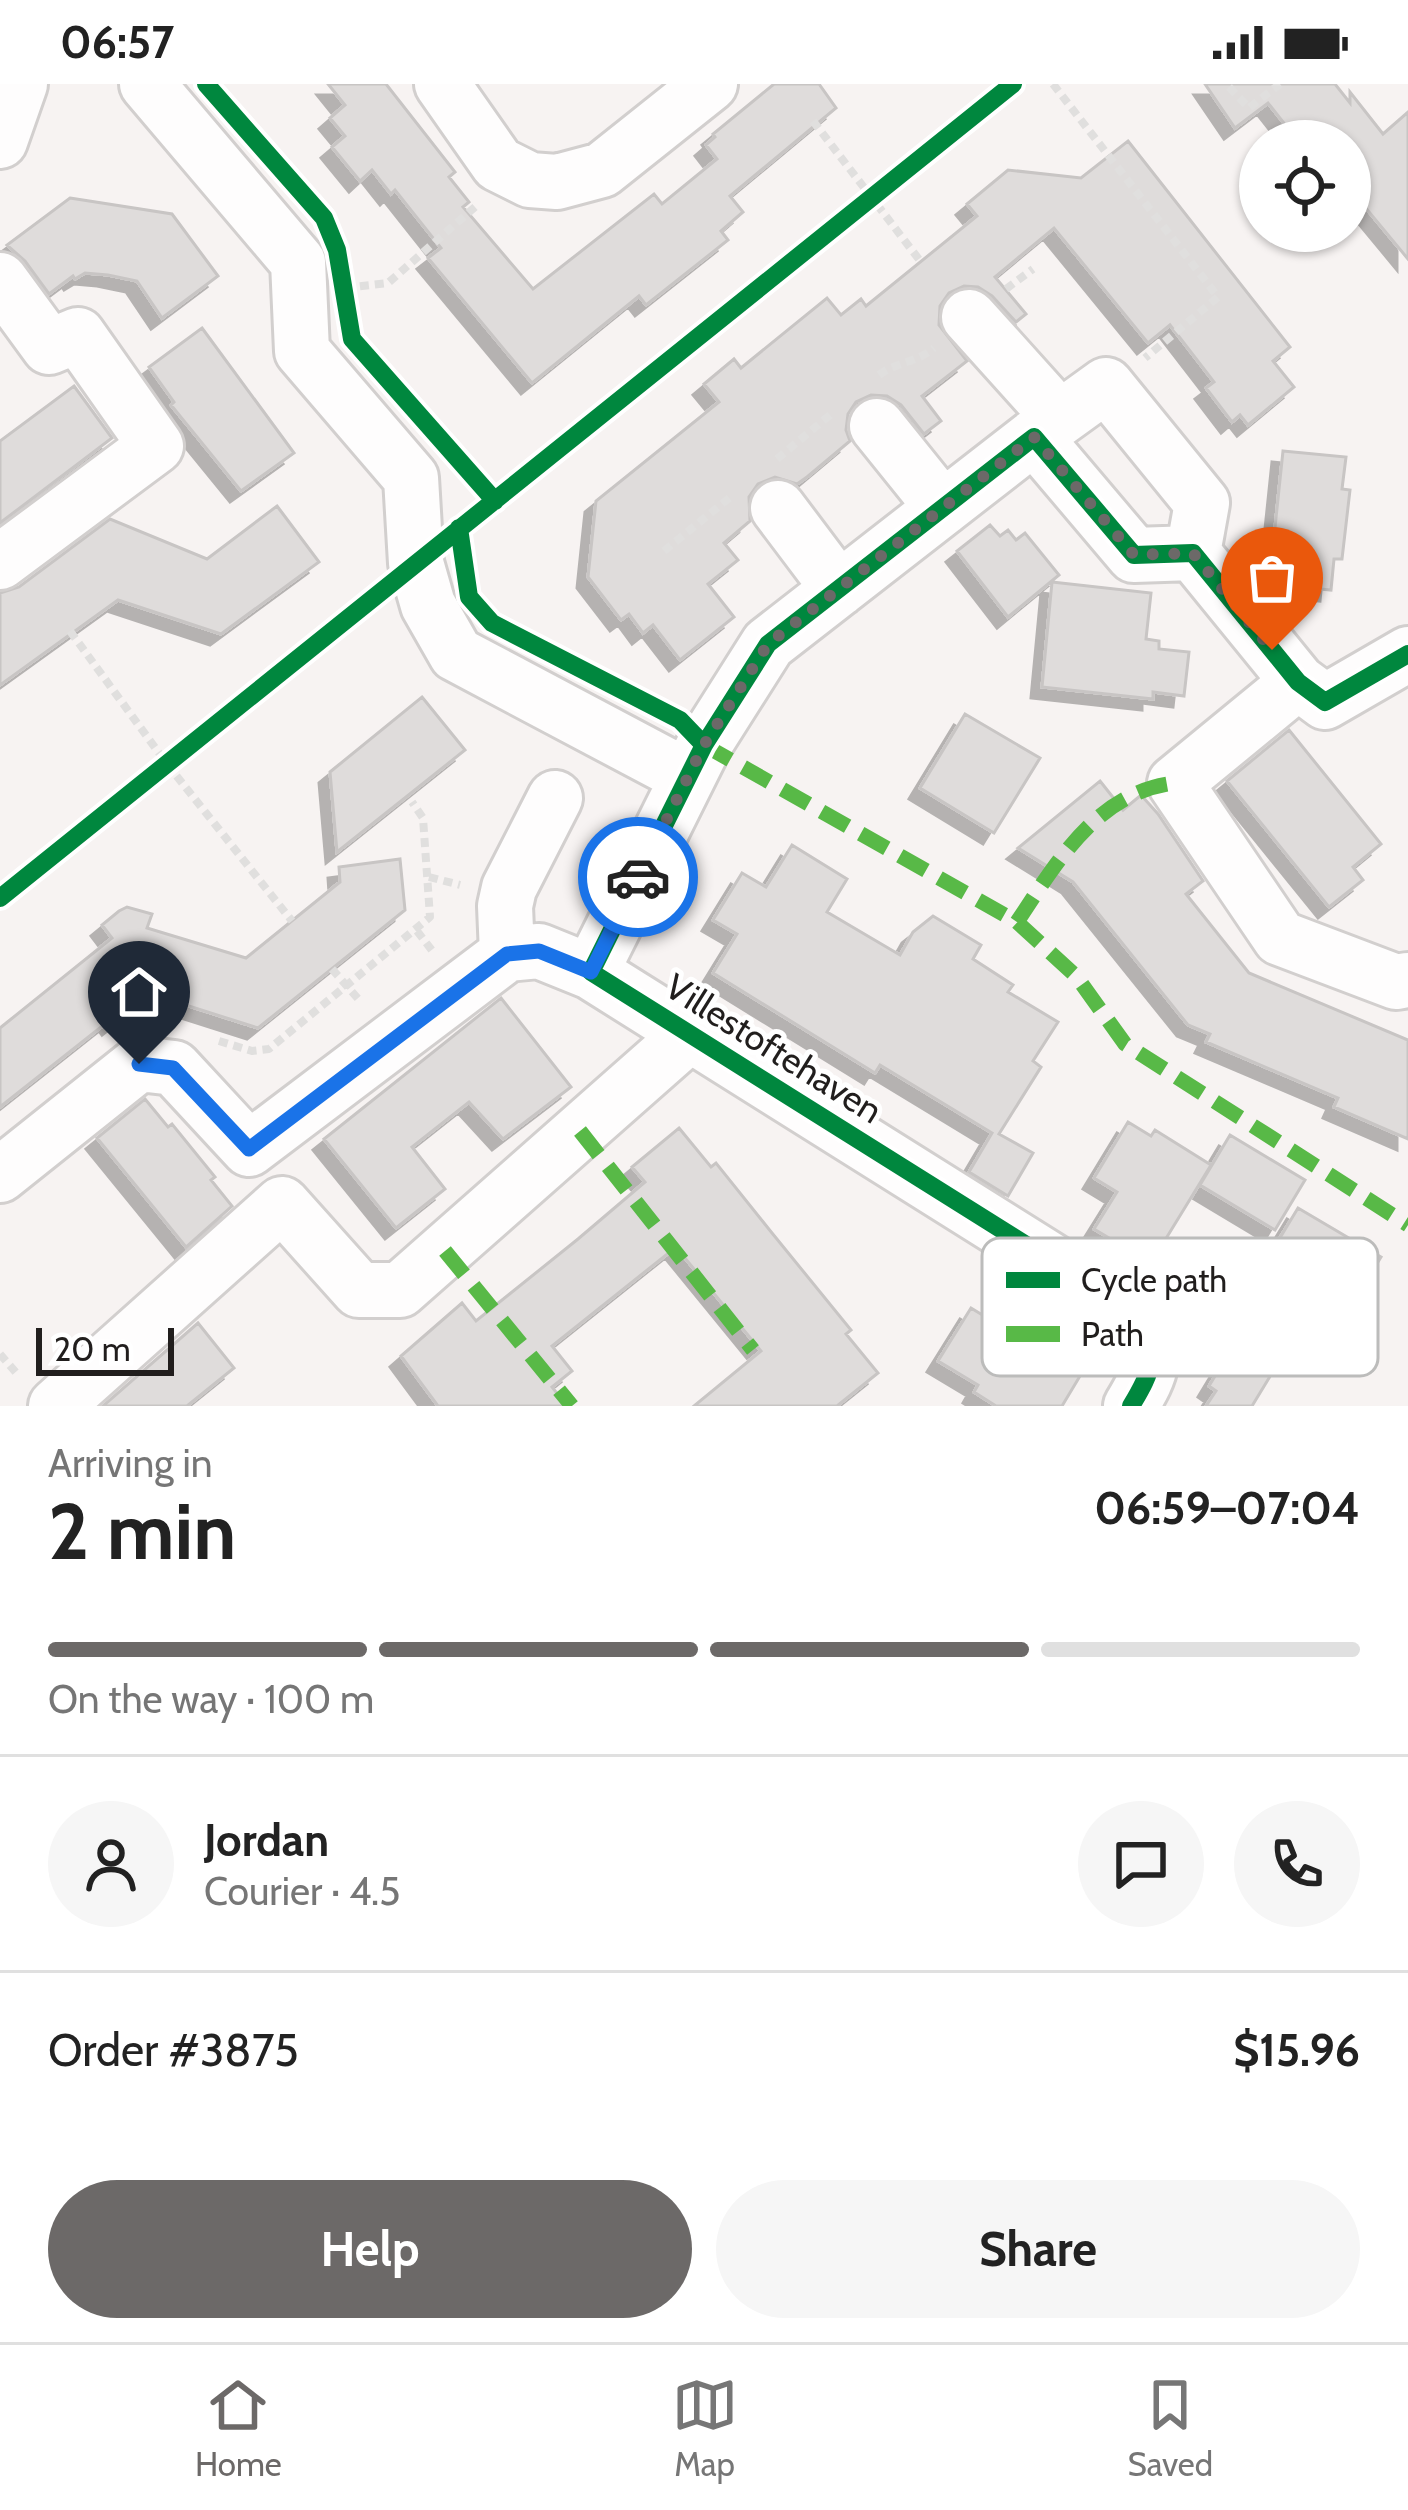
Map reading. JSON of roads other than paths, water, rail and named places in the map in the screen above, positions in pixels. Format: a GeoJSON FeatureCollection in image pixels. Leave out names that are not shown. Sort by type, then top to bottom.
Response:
{"type":"FeatureCollection","features":[{"type":"Feature","properties":{"kind":"street"},"geometry":{"type":"LineString","coordinates":[[0,141],[20,84]]}},
{"type":"Feature","properties":{"kind":"street"},"geometry":{"type":"LineString","coordinates":[[147,84],[298,262],[302,351],[411,478],[416,563],[428,605],[456,654],[688,777]]}},
{"type":"Feature","properties":{"kind":"street"},"geometry":{"type":"LineString","coordinates":[[442,84],[498,164],[530,180],[557,182],[602,170],[710,84]]}},
{"type":"Feature","properties":{"kind":"street"},"geometry":{"type":"LineString","coordinates":[[0,280],[49,347],[78,335],[156,446],[0,562]]}},
{"type":"Feature","properties":{"kind":"street"},"geometry":{"type":"LineString","coordinates":[[969,316],[1134,555],[1193,553]]}},
{"type":"Feature","properties":{"kind":"street"},"geometry":{"type":"LineString","coordinates":[[591,972],[688,777],[768,644],[1106,385],[1202,503],[1193,553],[1298,682],[1325,703],[1408,654]]}},
{"type":"Feature","properties":{"kind":"street"},"geometry":{"type":"LineString","coordinates":[[877,426],[943,508]]}},
{"type":"Feature","properties":{"kind":"street"},"geometry":{"type":"LineString","coordinates":[[778,508],[839,589]]}},
{"type":"Feature","properties":{"kind":"street"},"geometry":{"type":"LineString","coordinates":[[1298,682],[1175,783],[1280,938],[1396,982],[1408,980]]}},
{"type":"Feature","properties":{"kind":"street"},"geometry":{"type":"LineString","coordinates":[[0,1175],[139,1064],[173,1068],[249,1149],[507,954],[509,888],[555,798]]}},
{"type":"Feature","properties":{"kind":"street","name":"Villestoftehaven"},"geometry":{"type":"LineString","coordinates":[[507,954],[539,951],[591,972],[1015,1238]]}},
{"type":"Feature","properties":{"kind":"street","name":"Villestoftehaven"},"geometry":{"type":"LineString","coordinates":[[249,1149],[282,1204],[359,1290],[400,1290],[690,1034]]}},
{"type":"Feature","properties":{"kind":"street"},"geometry":{"type":"LineString","coordinates":[[56,1406],[282,1204]]}},
{"type":"Feature","properties":{"kind":"street","name":"Villestoftehaven"},"geometry":{"type":"LineString","coordinates":[[1131,1406],[1149,1376]]}}]}
